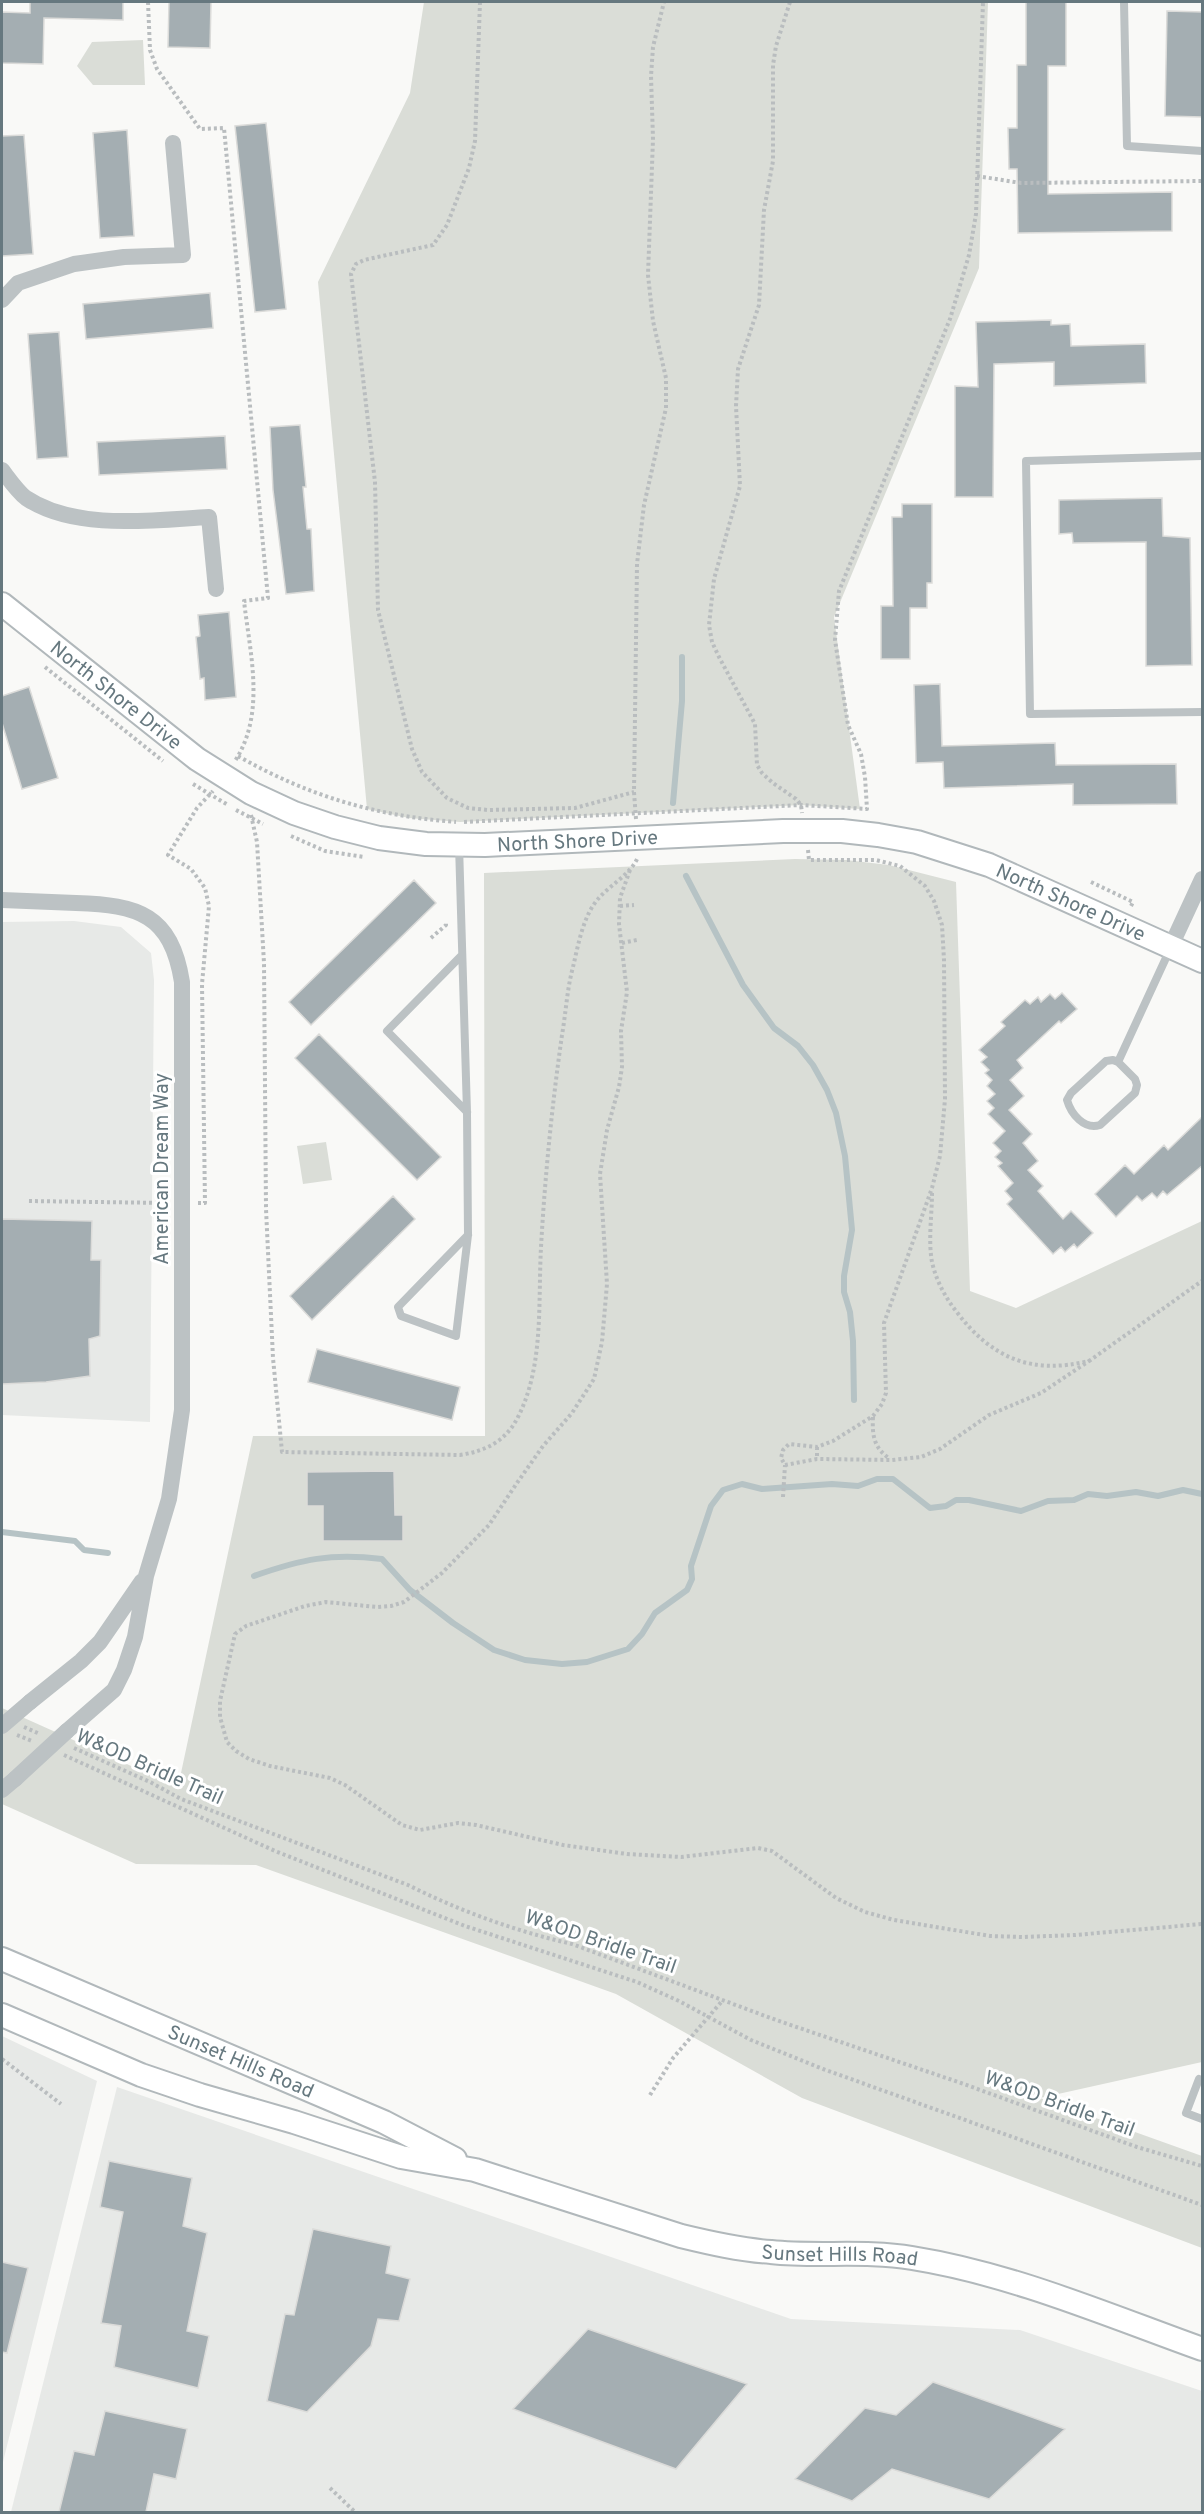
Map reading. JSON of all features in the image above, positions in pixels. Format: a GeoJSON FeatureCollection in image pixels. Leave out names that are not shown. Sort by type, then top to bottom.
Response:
{"type":"FeatureCollection","features":[{"type":"Feature","properties":{"kind":"main road","name":"North Shore Drive"},"geometry":{"type":"LineString","coordinates":[[4,611],[197,759],[251,793],[294,813],[334,827],[379,838],[426,844],[783,831],[842,831],[878,835],[926,845],[989,865],[1203,961]]}},
{"type":"Feature","properties":{"kind":"main road","name":"Sunset Hills Road"},"geometry":{"type":"LineString","coordinates":[[2,1959],[384,2122],[475,2170]]}},
{"type":"Feature","properties":{"kind":"main road","name":"Sunset Hills Road"},"geometry":{"type":"LineString","coordinates":[[2,2015],[141,2075],[180,2088],[401,2157],[475,2170],[620,2218],[714,2244],[772,2253],[872,2254],[910,2258],[993,2276],[1203,2349]]}},
{"type":"Feature","properties":{"kind":"street"},"geometry":{"type":"LineString","coordinates":[[2,300],[18,283],[74,264],[124,257],[183,255],[173,143]]}},
{"type":"Feature","properties":{"kind":"street"},"geometry":{"type":"LineString","coordinates":[[2,470],[26,498],[65,515],[127,521],[209,517],[216,589]]}},
{"type":"Feature","properties":{"kind":"street"},"geometry":{"type":"LineString","coordinates":[[1171,946],[1203,879]]}},
{"type":"Feature","properties":{"kind":"street","name":"American Dream Way"},"geometry":{"type":"LineString","coordinates":[[2,900],[114,904],[134,910],[152,920],[164,933],[175,950],[182,982],[182,1419],[169,1499],[146,1576]]}},
{"type":"Feature","properties":{"kind":"street"},"geometry":{"type":"LineString","coordinates":[[6,1729],[30,1702],[81,1661],[99,1642],[146,1576]]}},
{"type":"Feature","properties":{"kind":"street"},"geometry":{"type":"LineString","coordinates":[[8,1785],[66,1738],[114,1690],[124,1670],[135,1637],[146,1576]]}},
{"type":"Feature","properties":{"kind":"lane"},"geometry":{"type":"LineString","coordinates":[[1124,2],[1128,146],[1203,151]]}},
{"type":"Feature","properties":{"kind":"lane"},"geometry":{"type":"LineString","coordinates":[[1203,456],[1026,461],[1030,714],[1203,712]]}},
{"type":"Feature","properties":{"kind":"lane"},"geometry":{"type":"LineString","coordinates":[[459,844],[467,1112],[468,1235],[456,1336],[401,1316],[398,1307],[468,1235]]}},
{"type":"Feature","properties":{"kind":"lane"},"geometry":{"type":"LineString","coordinates":[[1118,1062],[1171,946]]}},
{"type":"Feature","properties":{"kind":"lane"},"geometry":{"type":"LineString","coordinates":[[462,955],[387,1031],[467,1112]]}},
{"type":"Feature","properties":{"kind":"lane"},"geometry":{"type":"LineString","coordinates":[[1106,1061],[1118,1062],[1135,1079],[1137,1085],[1135,1093],[1100,1125],[1087,1126],[1069,1107],[1067,1100],[1071,1093],[1106,1061]]}},
{"type":"Feature","properties":{"kind":"lane"},"geometry":{"type":"LineString","coordinates":[[1203,2080],[1199,2079],[1186,2114],[1203,2120]]}},
{"type":"Feature","properties":{"kind":"path"},"geometry":{"type":"LineString","coordinates":[[480,2],[477,124],[469,168],[447,225],[433,245],[364,260],[356,264],[351,274],[375,482],[378,610],[412,749],[422,772],[447,798],[468,808],[488,810],[575,808],[634,792]]}},
{"type":"Feature","properties":{"kind":"path"},"geometry":{"type":"LineString","coordinates":[[636,813],[634,792],[637,677],[635,612],[639,531],[666,408],[666,378],[653,321],[648,275],[653,140],[651,76],[653,47],[664,2]]}},
{"type":"Feature","properties":{"kind":"path"},"geometry":{"type":"LineString","coordinates":[[790,2],[776,46],[773,65],[774,154],[764,210],[759,305],[738,369],[736,406],[740,486],[710,596],[709,625],[712,642],[755,724],[757,765],[762,774],[801,805]]}},
{"type":"Feature","properties":{"kind":"path"},"geometry":{"type":"LineString","coordinates":[[238,756],[285,781],[334,800],[409,818],[460,822],[801,805],[867,809],[866,777],[861,754],[848,725],[835,640],[839,591],[950,319],[969,255],[976,214],[983,2]]}},
{"type":"Feature","properties":{"kind":"path"},"geometry":{"type":"LineString","coordinates":[[977,176],[1021,183],[1203,182]]}},
{"type":"Feature","properties":{"kind":"path"},"geometry":{"type":"LineString","coordinates":[[210,796],[251,815],[258,842],[264,963],[266,1209],[273,1358],[282,1452],[460,1455],[482,1452],[506,1435],[518,1418],[531,1382],[538,1343],[545,1173],[572,970],[583,930],[595,902],[631,868],[638,858],[638,853]]}},
{"type":"Feature","properties":{"kind":"path"},"geometry":{"type":"LineString","coordinates":[[239,810],[273,828]]}},
{"type":"Feature","properties":{"kind":"path"},"geometry":{"type":"LineString","coordinates":[[284,833],[325,851],[366,858]]}},
{"type":"Feature","properties":{"kind":"path"},"geometry":{"type":"LineString","coordinates":[[783,1497],[785,1465],[781,1458],[783,1450],[789,1444],[817,1447],[833,1441],[873,1416],[886,1392],[884,1323],[932,1188],[940,1156],[945,1099],[942,925],[934,901],[925,886],[900,866],[876,860],[809,860]]}},
{"type":"Feature","properties":{"kind":"path"},"geometry":{"type":"LineString","coordinates":[[631,868],[620,906],[619,924],[627,992],[621,1030],[619,1087],[607,1130],[600,1174],[607,1258],[606,1296],[602,1342],[594,1379],[572,1413],[533,1460],[489,1526],[442,1573],[404,1602],[377,1607],[326,1602],[305,1606],[246,1626],[235,1634],[220,1701],[220,1717],[227,1742],[249,1759],[270,1766],[330,1778],[345,1785],[402,1825],[420,1830],[458,1822],[476,1824],[563,1845],[627,1854],[681,1857],[758,1848],[772,1851],[836,1898],[865,1912],[894,1920],[981,1935],[1023,1937],[1203,1924]]}},
{"type":"Feature","properties":{"kind":"path"},"geometry":{"type":"LineString","coordinates":[[1091,882],[1133,902],[1131,906]]}},
{"type":"Feature","properties":{"kind":"path"},"geometry":{"type":"LineString","coordinates":[[620,906],[634,905]]}},
{"type":"Feature","properties":{"kind":"path"},"geometry":{"type":"LineString","coordinates":[[431,938],[446,925],[446,914]]}},
{"type":"Feature","properties":{"kind":"path"},"geometry":{"type":"LineString","coordinates":[[622,943],[637,940]]}},
{"type":"Feature","properties":{"kind":"path"},"geometry":{"type":"LineString","coordinates":[[932,1188],[932,1261],[948,1301],[966,1325],[1002,1354],[1026,1364],[1067,1366],[1089,1360]]}},
{"type":"Feature","properties":{"kind":"path"},"geometry":{"type":"LineString","coordinates":[[29,1201],[205,1203]]}},
{"type":"Feature","properties":{"kind":"path"},"geometry":{"type":"LineString","coordinates":[[785,1465],[817,1459],[892,1460],[921,1457],[940,1449],[989,1415],[1041,1393],[1203,1281]]}},
{"type":"Feature","properties":{"kind":"path"},"geometry":{"type":"LineString","coordinates":[[873,1416],[874,1441],[879,1451],[892,1460]]}},
{"type":"Feature","properties":{"kind":"path"},"geometry":{"type":"LineString","coordinates":[[817,1447],[817,1459]]}},
{"type":"Feature","properties":{"kind":"path"},"geometry":{"type":"LineString","coordinates":[[23,1727],[44,1736]]}},
{"type":"Feature","properties":{"kind":"path"},"geometry":{"type":"LineString","coordinates":[[6,1729],[41,1745]]}},
{"type":"Feature","properties":{"kind":"path","name":"W&OD Bridle Trail"},"geometry":{"type":"LineString","coordinates":[[66,1738],[181,1799],[408,1886],[442,1902],[539,1936],[582,1948],[1137,2147],[1203,2166]]}},
{"type":"Feature","properties":{"kind":"path"},"geometry":{"type":"LineString","coordinates":[[61,1754],[275,1851],[465,1926],[637,1982],[751,2040],[823,2069],[1203,2205]]}},
{"type":"Feature","properties":{"kind":"path"},"geometry":{"type":"LineString","coordinates":[[650,2095],[673,2058],[723,2000]]}},
{"type":"Feature","properties":{"kind":"path"},"geometry":{"type":"LineString","coordinates":[[2,2059],[61,2104]]}},
{"type":"Feature","properties":{"kind":"path"},"geometry":{"type":"LineString","coordinates":[[330,2488],[355,2512]]}},
{"type":"Feature","properties":{"kind":"shaded area"},"geometry":{"type":"Polygon","coordinates":[[[424,2],[988,2],[979,268],[834,617],[860,809],[801,805],[460,822],[409,818],[367,809],[318,282],[410,93],[424,2]]]}},
{"type":"Feature","properties":{"kind":"shaded area"},"geometry":{"type":"Polygon","coordinates":[[[143,40],[145,85],[93,85],[77,66],[92,42],[143,40]]]}},
{"type":"Feature","properties":{"kind":"shaded area"},"geometry":{"type":"Polygon","coordinates":[[[795,859],[846,860],[889,865],[956,882],[970,1291],[1016,1308],[1202,1221],[1202,2062],[1040,2098],[1202,2156],[1202,2248],[802,2098],[616,1994],[256,1865],[136,1864],[2,1804],[2,1708],[178,1787],[253,1436],[485,1436],[484,873],[795,859]]]}},
{"type":"Feature","properties":{"kind":"shaded area"},"geometry":{"type":"Polygon","coordinates":[[[74,921],[121,927],[151,953],[154,980],[150,1422],[2,1415],[2,922],[74,921]]]}},
{"type":"Feature","properties":{"kind":"shaded area"},"geometry":{"type":"Polygon","coordinates":[[[326,1142],[332,1180],[303,1184],[297,1146],[326,1142]]]}},
{"type":"Feature","properties":{"kind":"shaded area"},"geometry":{"type":"Polygon","coordinates":[[[2,2036],[97,2081],[2,2466],[2,2036]]]}},
{"type":"Feature","properties":{"kind":"shaded area"},"geometry":{"type":"Polygon","coordinates":[[[117,2087],[791,2319],[1020,2330],[1202,2391],[1202,2512],[11,2512],[117,2087]]]}},
{"type":"Feature","properties":{"kind":"building"},"geometry":{"type":"Polygon","coordinates":[[[30,2],[123,2],[123,20],[44,18],[43,64],[2,63],[2,12],[30,13],[30,2]]]}},
{"type":"Feature","properties":{"kind":"building"},"geometry":{"type":"Polygon","coordinates":[[[169,2],[211,2],[210,48],[168,47],[169,2]]]}},
{"type":"Feature","properties":{"kind":"building"},"geometry":{"type":"Polygon","coordinates":[[[1026,2],[1066,2],[1066,66],[1048,66],[1048,194],[1172,192],[1172,231],[1018,233],[1017,169],[1009,169],[1008,128],[1017,128],[1017,65],[1026,65],[1026,2]]]}},
{"type":"Feature","properties":{"kind":"building"},"geometry":{"type":"Polygon","coordinates":[[[1167,11],[1203,12],[1203,117],[1165,116],[1167,11]]]}},
{"type":"Feature","properties":{"kind":"building"},"geometry":{"type":"Polygon","coordinates":[[[266,123],[286,309],[255,312],[235,126],[266,123]]]}},
{"type":"Feature","properties":{"kind":"building"},"geometry":{"type":"Polygon","coordinates":[[[127,130],[134,236],[100,238],[93,133],[127,130]]]}},
{"type":"Feature","properties":{"kind":"building"},"geometry":{"type":"Polygon","coordinates":[[[24,135],[33,254],[2,256],[2,136],[24,135]]]}},
{"type":"Feature","properties":{"kind":"building"},"geometry":{"type":"Polygon","coordinates":[[[210,293],[213,328],[86,339],[83,304],[210,293]]]}},
{"type":"Feature","properties":{"kind":"building"},"geometry":{"type":"Polygon","coordinates":[[[1051,320],[1051,325],[1070,324],[1071,346],[1145,344],[1146,383],[1054,386],[1054,362],[994,364],[993,497],[955,497],[955,386],[978,387],[976,322],[1051,320]]]}},
{"type":"Feature","properties":{"kind":"building"},"geometry":{"type":"Polygon","coordinates":[[[59,332],[68,457],[37,459],[28,334],[59,332]]]}},
{"type":"Feature","properties":{"kind":"building"},"geometry":{"type":"Polygon","coordinates":[[[300,425],[306,487],[303,487],[307,529],[311,529],[314,591],[286,594],[273,490],[270,427],[300,425]]]}},
{"type":"Feature","properties":{"kind":"building"},"geometry":{"type":"Polygon","coordinates":[[[225,436],[227,469],[99,475],[97,442],[225,436]]]}},
{"type":"Feature","properties":{"kind":"building"},"geometry":{"type":"Polygon","coordinates":[[[1162,498],[1163,536],[1190,538],[1192,665],[1146,666],[1146,542],[1073,543],[1072,533],[1059,534],[1059,500],[1162,498]]]}},
{"type":"Feature","properties":{"kind":"building"},"geometry":{"type":"Polygon","coordinates":[[[902,504],[932,504],[932,583],[927,583],[927,608],[910,608],[910,659],[881,659],[881,606],[893,606],[892,517],[902,517],[902,504]]]}},
{"type":"Feature","properties":{"kind":"building"},"geometry":{"type":"Polygon","coordinates":[[[229,612],[236,697],[205,700],[204,678],[200,679],[196,637],[200,636],[198,615],[229,612]]]}},
{"type":"Feature","properties":{"kind":"building"},"geometry":{"type":"Polygon","coordinates":[[[940,684],[942,746],[1055,743],[1056,765],[1176,764],[1177,804],[1073,805],[1073,784],[944,788],[943,762],[916,763],[914,685],[940,684]]]}},
{"type":"Feature","properties":{"kind":"building"},"geometry":{"type":"Polygon","coordinates":[[[29,687],[58,778],[22,789],[2,723],[2,696],[29,687]]]}},
{"type":"Feature","properties":{"kind":"building"},"geometry":{"type":"Polygon","coordinates":[[[414,880],[436,903],[311,1025],[289,1002],[414,880]]]}},
{"type":"Feature","properties":{"kind":"building"},"geometry":{"type":"Polygon","coordinates":[[[1062,993],[1077,1009],[1061,1023],[1059,1021],[1017,1060],[1023,1068],[1010,1080],[1024,1096],[1009,1110],[1032,1134],[1023,1143],[1038,1161],[1028,1170],[1043,1186],[1038,1191],[1063,1219],[1071,1211],[1093,1233],[1077,1248],[1074,1244],[1065,1252],[1061,1247],[1053,1254],[1007,1204],[1012,1199],[1005,1191],[1013,1183],[998,1166],[1002,1163],[995,1157],[1001,1151],[993,1143],[1005,1131],[988,1114],[994,1108],[987,1101],[995,1094],[987,1086],[992,1080],[985,1073],[989,1070],[981,1062],[987,1057],[979,1050],[1005,1026],[1001,1022],[1025,1000],[1030,1004],[1038,997],[1041,1002],[1050,994],[1055,999],[1062,993]]]}},
{"type":"Feature","properties":{"kind":"building"},"geometry":{"type":"Polygon","coordinates":[[[319,1034],[441,1157],[417,1180],[295,1058],[319,1034]]]}},
{"type":"Feature","properties":{"kind":"building"},"geometry":{"type":"Polygon","coordinates":[[[1203,1116],[1203,1165],[1167,1195],[1163,1191],[1157,1198],[1152,1193],[1142,1201],[1137,1196],[1116,1217],[1095,1194],[1125,1165],[1134,1174],[1164,1145],[1168,1150],[1203,1116]]]}},
{"type":"Feature","properties":{"kind":"building"},"geometry":{"type":"Polygon","coordinates":[[[393,1196],[415,1219],[312,1320],[290,1296],[393,1196]]]}},
{"type":"Feature","properties":{"kind":"building"},"geometry":{"type":"Polygon","coordinates":[[[2,1219],[92,1221],[91,1260],[101,1260],[100,1336],[89,1339],[90,1376],[46,1382],[2,1384],[2,1219]]]}},
{"type":"Feature","properties":{"kind":"building"},"geometry":{"type":"Polygon","coordinates":[[[317,1349],[460,1387],[452,1420],[308,1382],[317,1349]]]}},
{"type":"Feature","properties":{"kind":"building"},"geometry":{"type":"Polygon","coordinates":[[[394,1471],[395,1515],[403,1515],[403,1541],[323,1541],[323,1506],[307,1506],[307,1472],[394,1471]]]}},
{"type":"Feature","properties":{"kind":"building"},"geometry":{"type":"Polygon","coordinates":[[[109,2161],[192,2178],[183,2226],[207,2233],[187,2331],[209,2336],[198,2388],[114,2367],[121,2326],[101,2323],[123,2212],[100,2207],[109,2161]]]}},
{"type":"Feature","properties":{"kind":"building"},"geometry":{"type":"Polygon","coordinates":[[[313,2229],[391,2246],[386,2273],[410,2279],[399,2321],[378,2319],[371,2346],[307,2412],[267,2401],[285,2314],[294,2315],[313,2229]]]}},
{"type":"Feature","properties":{"kind":"building"},"geometry":{"type":"Polygon","coordinates":[[[2,2262],[28,2268],[7,2353],[2,2352],[2,2262]]]}},
{"type":"Feature","properties":{"kind":"building"},"geometry":{"type":"Polygon","coordinates":[[[588,2329],[747,2384],[676,2469],[513,2409],[588,2329]]]}},
{"type":"Feature","properties":{"kind":"building"},"geometry":{"type":"Polygon","coordinates":[[[933,2382],[1065,2429],[989,2499],[892,2469],[852,2501],[795,2479],[865,2408],[896,2415],[933,2382]]]}},
{"type":"Feature","properties":{"kind":"building"},"geometry":{"type":"Polygon","coordinates":[[[105,2411],[187,2429],[176,2479],[154,2474],[146,2512],[59,2512],[74,2451],[94,2455],[105,2411]]]}},
{"type":"Feature","properties":{"kind":"waterway"},"geometry":{"type":"LineString","coordinates":[[673,803],[682,701],[682,657]]}},
{"type":"Feature","properties":{"kind":"waterway"},"geometry":{"type":"LineString","coordinates":[[686,876],[743,985],[774,1028],[798,1046],[813,1065],[827,1090],[836,1113],[845,1156],[852,1230],[844,1276],[844,1292],[850,1312],[853,1341],[854,1400]]}},
{"type":"Feature","properties":{"kind":"waterway"},"geometry":{"type":"LineString","coordinates":[[254,1576],[287,1565],[332,1557],[382,1559],[410,1590],[453,1623],[494,1650],[525,1660],[562,1664],[587,1662],[628,1649],[642,1634],[655,1613],[687,1590],[692,1579],[691,1566],[711,1506],[723,1490],[742,1484],[762,1489],[832,1484],[858,1486],[877,1479],[893,1479],[930,1508],[946,1506],[956,1500],[969,1500],[1021,1511],[1048,1501],[1074,1500],[1088,1494],[1107,1496],[1136,1492],[1158,1496],[1183,1490],[1202,1494]]}},
{"type":"Feature","properties":{"kind":"waterway"},"geometry":{"type":"LineString","coordinates":[[2,1532],[75,1541],[84,1550],[108,1553]]}}]}
